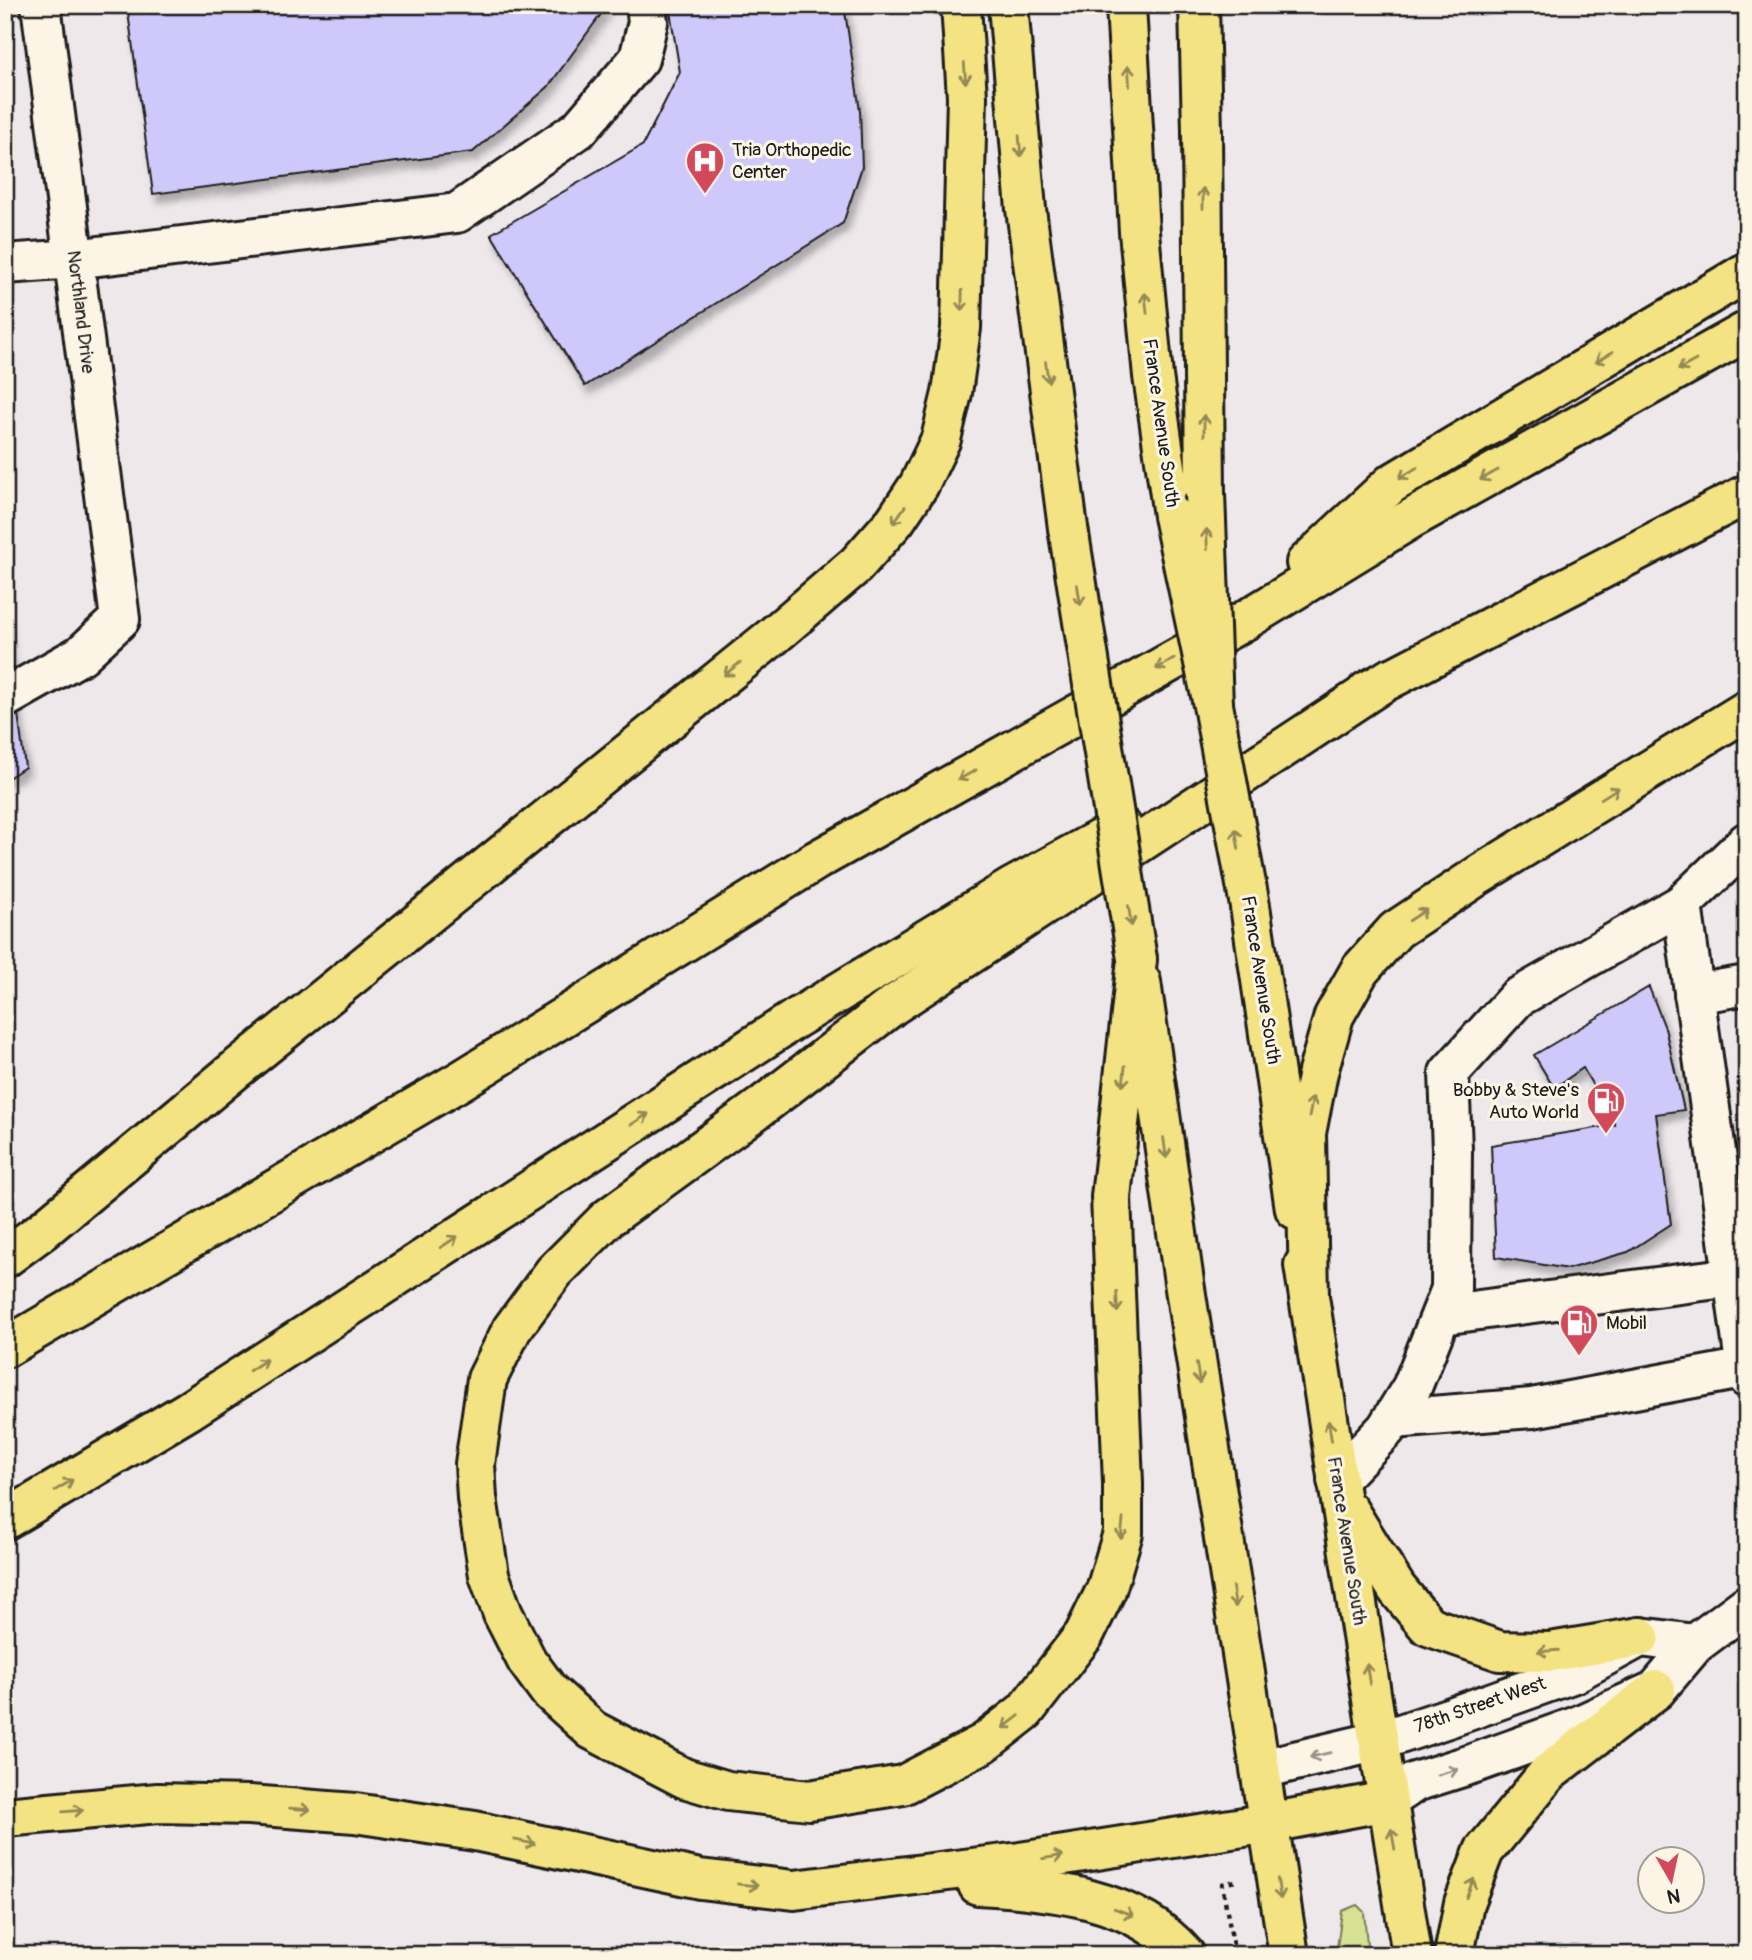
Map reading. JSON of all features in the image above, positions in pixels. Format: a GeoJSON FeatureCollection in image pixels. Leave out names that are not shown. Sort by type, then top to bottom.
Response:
{"type":"FeatureCollection","features":[{"type":"Feature","properties":{"kind":"main road"},"geometry":{"type":"LineString","coordinates":[[5,1258],[43,1230],[234,1070],[772,637],[856,565],[895,521],[919,485],[941,439],[961,328],[967,97],[961,5]]}},
{"type":"Feature","properties":{"kind":"main road"},"geometry":{"type":"LineString","coordinates":[[1008,5],[1026,209],[1068,528],[1137,959],[1184,1282],[1289,1955]]}},
{"type":"Feature","properties":{"kind":"main road","name":"France Avenue South"},"geometry":{"type":"LineString","coordinates":[[1126,5],[1140,246],[1153,376],[1174,516],[1213,705],[1250,906],[1412,1955]]}},
{"type":"Feature","properties":{"kind":"main road"},"geometry":{"type":"LineString","coordinates":[[1199,5],[1205,494],[1213,705]]}},
{"type":"Feature","properties":{"kind":"main road"},"geometry":{"type":"LineString","coordinates":[[1244,621],[1391,484],[1747,272]]}},
{"type":"Feature","properties":{"kind":"main road"},"geometry":{"type":"LineString","coordinates":[[5,1348],[460,1082],[817,860],[1244,621],[1409,520],[1747,331]]}},
{"type":"Feature","properties":{"kind":"main road"},"geometry":{"type":"LineString","coordinates":[[5,1520],[188,1410],[795,1019],[1011,888],[1390,678],[1747,494]]}},
{"type":"Feature","properties":{"kind":"main road"},"geometry":{"type":"LineString","coordinates":[[1137,959],[1111,1197],[1123,1533],[1107,1590],[1084,1635],[1025,1711],[984,1742],[903,1785],[809,1800],[771,1798],[728,1791],[684,1778],[593,1730],[549,1691],[527,1661],[503,1614],[489,1575],[477,1498],[475,1464],[487,1379],[512,1329],[554,1272],[608,1218],[762,1106],[892,1006],[1390,678]]}},
{"type":"Feature","properties":{"kind":"main road"},"geometry":{"type":"LineString","coordinates":[[1309,1297],[1306,1133],[1318,1072],[1334,1016],[1360,970],[1396,930],[1490,868],[1747,710]]}},
{"type":"Feature","properties":{"kind":"main road"},"geometry":{"type":"LineString","coordinates":[[1339,1489],[1397,1589],[1428,1626],[1500,1651],[1550,1652],[1640,1637]]}},
{"type":"Feature","properties":{"kind":"main road"},"geometry":{"type":"LineString","coordinates":[[1454,1955],[1464,1903],[1484,1851],[1548,1773],[1656,1690]]}},
{"type":"Feature","properties":{"kind":"main road"},"geometry":{"type":"LineString","coordinates":[[5,1817],[158,1803],[249,1805],[355,1813],[475,1831],[700,1880],[794,1890],[1020,1862],[1269,1823],[1387,1801]]}},
{"type":"Feature","properties":{"kind":"main road"},"geometry":{"type":"LineString","coordinates":[[888,1879],[1037,1889],[1080,1899],[1128,1912],[1166,1935],[1185,1955]]}},
{"type":"Feature","properties":{"kind":"street","name":"Northland Drive"},"geometry":{"type":"LineString","coordinates":[[5,698],[81,655],[120,619],[41,5]]}},
{"type":"Feature","properties":{"kind":"street"},"geometry":{"type":"LineString","coordinates":[[5,264],[74,259],[457,213],[579,129],[639,59],[648,22],[646,5]]}},
{"type":"Feature","properties":{"kind":"street"},"geometry":{"type":"LineString","coordinates":[[1339,1489],[1386,1429],[1412,1387],[1451,1289],[1452,1150],[1449,1073],[1517,998],[1682,904],[1747,842]]}},
{"type":"Feature","properties":{"kind":"street"},"geometry":{"type":"LineString","coordinates":[[1393,1419],[1532,1408],[1746,1371],[1682,904]]}},
{"type":"Feature","properties":{"kind":"street"},"geometry":{"type":"LineString","coordinates":[[1695,993],[1747,985]]}},
{"type":"Feature","properties":{"kind":"street"},"geometry":{"type":"LineString","coordinates":[[1441,1315],[1733,1277]]}},
{"type":"Feature","properties":{"kind":"street"},"geometry":{"type":"LineString","coordinates":[[1387,1801],[1415,1782],[1574,1727],[1656,1690],[1695,1644],[1747,1605]]}},
{"type":"Feature","properties":{"kind":"street"},"geometry":{"type":"LineString","coordinates":[[1640,1637],[1695,1644]]}},
{"type":"Feature","properties":{"kind":"street","name":"78th Street West"},"geometry":{"type":"LineString","coordinates":[[1261,1769],[1379,1741],[1574,1673],[1640,1637]]}},
{"type":"Feature","properties":{"kind":"path"},"geometry":{"type":"LineString","coordinates":[[1221,1877],[1236,1955]]}},
{"type":"Feature","properties":{"kind":"path"},"geometry":{"type":"LineString","coordinates":[[1222,1884],[1236,1881]]}},
{"type":"Feature","properties":{"kind":"green space"},"geometry":{"type":"Polygon","coordinates":[[[1357,1905],[1364,1912],[1368,1955],[1336,1955],[1342,1911],[1357,1905]]]}},
{"type":"Feature","properties":{"kind":"building"},"geometry":{"type":"Polygon","coordinates":[[[127,5],[604,5],[604,10],[548,87],[473,152],[153,194],[127,5]]]}},
{"type":"Feature","properties":{"kind":"building","name":"Tria Orthopedic Center"},"geometry":{"type":"Polygon","coordinates":[[[669,5],[844,5],[860,111],[862,167],[843,223],[585,386],[491,234],[643,145],[680,72],[669,5]]]}},
{"type":"Feature","properties":{"kind":"building"},"geometry":{"type":"Polygon","coordinates":[[[5,615],[25,767],[5,780],[5,615]]]}},
{"type":"Feature","properties":{"kind":"building","name":"Bobby & Steve's Auto World"},"geometry":{"type":"Polygon","coordinates":[[[1649,987],[1665,1028],[1684,1110],[1656,1114],[1671,1224],[1628,1252],[1568,1269],[1496,1257],[1491,1145],[1615,1125],[1583,1068],[1554,1088],[1534,1055],[1649,987]]]}},
{"type":"Feature","properties":{"kind":"place","name":"Tria Orthopedic Center"},"geometry":{"type":"Point","coordinates":[705,195]}},
{"type":"Feature","properties":{"kind":"place","name":"Bobby & Steve's Auto World"},"geometry":{"type":"Point","coordinates":[1606,1135]}},
{"type":"Feature","properties":{"kind":"place","name":"Mobil"},"geometry":{"type":"Point","coordinates":[1579,1357]}}]}
